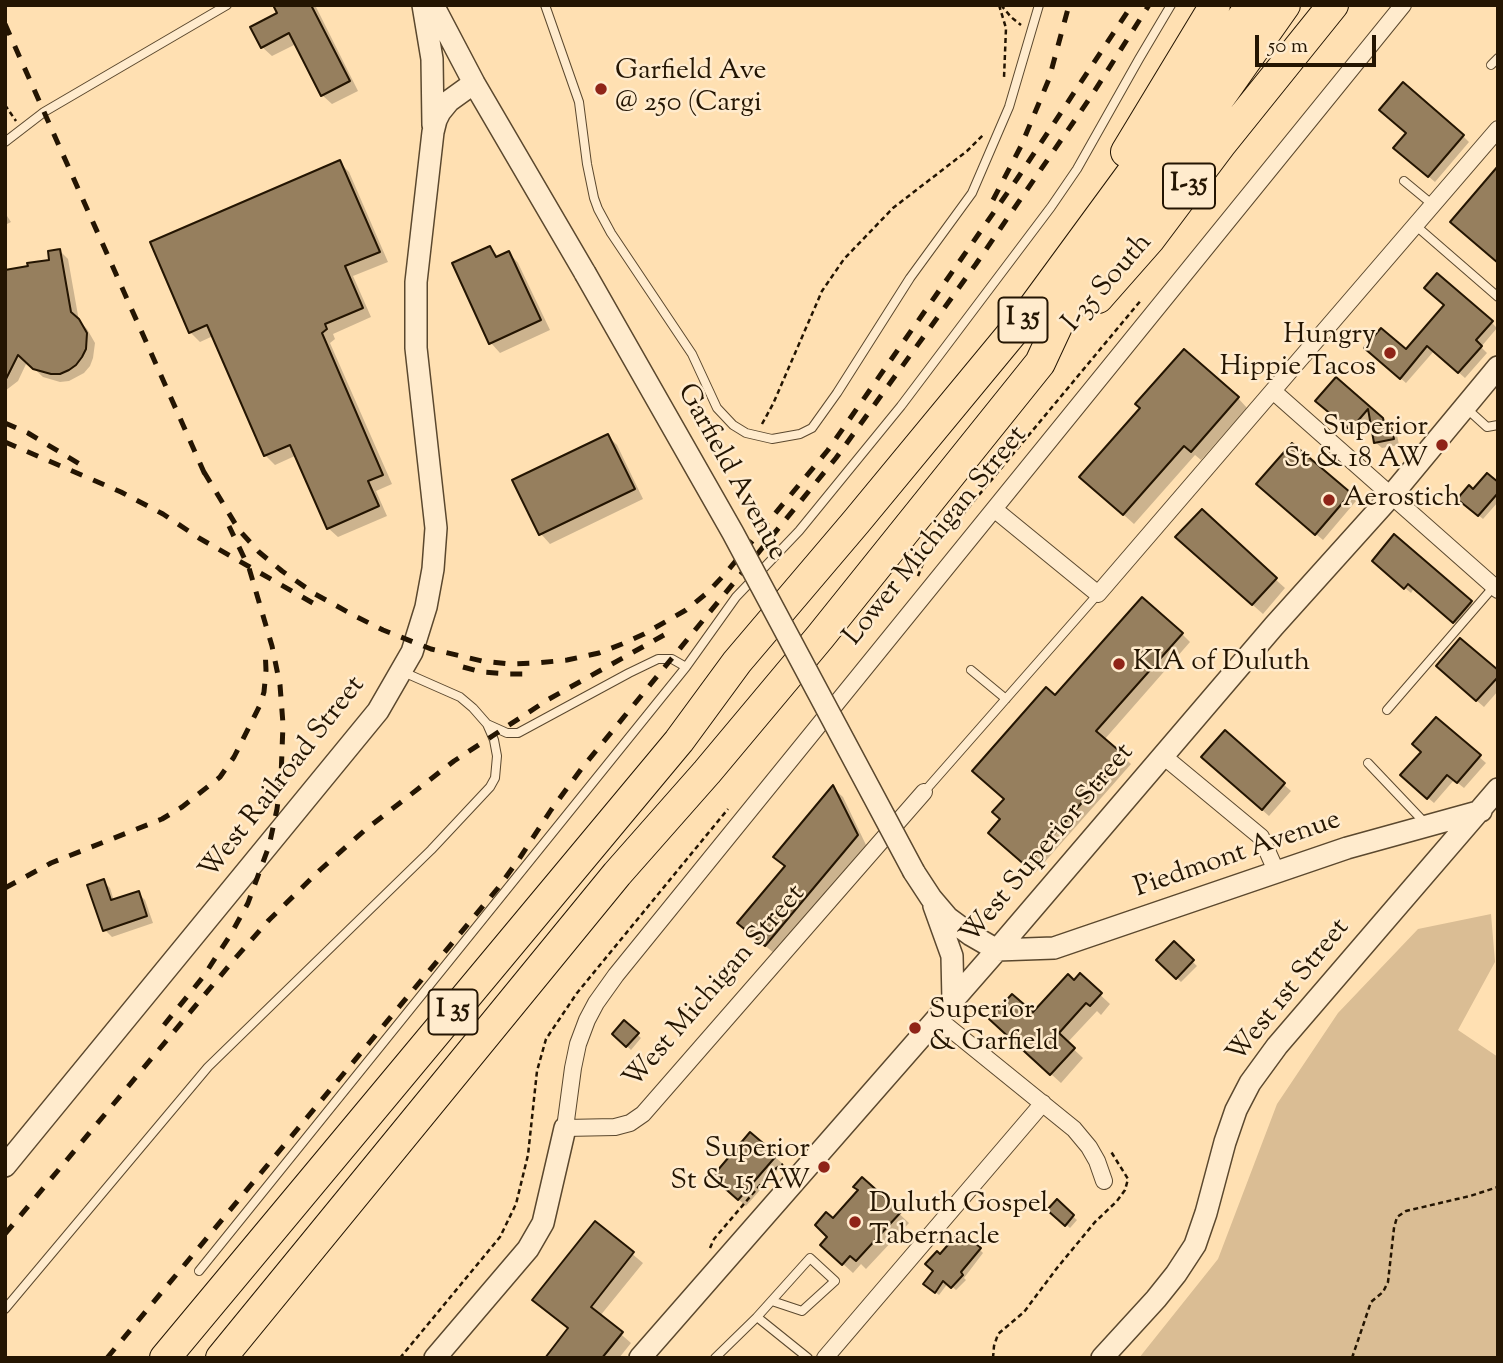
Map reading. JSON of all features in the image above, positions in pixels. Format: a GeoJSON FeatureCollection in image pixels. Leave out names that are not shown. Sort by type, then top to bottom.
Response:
{"type":"FeatureCollection","features":[{"type":"Feature","properties":{"kind":"highway"},"geometry":{"type":"LineString","coordinates":[[1032,309],[1214,5]]}},
{"type":"Feature","properties":{"kind":"highway","name":"I 35"},"geometry":{"type":"LineString","coordinates":[[165,1358],[679,741],[737,662],[1032,309],[1183,103],[1251,5]]}},
{"type":"Feature","properties":{"kind":"highway","name":"I 35"},"geometry":{"type":"LineString","coordinates":[[220,1358],[617,874],[820,637],[1040,363],[1060,320],[1285,5]]}},
{"type":"Feature","properties":{"kind":"highway","name":"I-35 South"},"geometry":{"type":"LineString","coordinates":[[1040,363],[1150,239],[1222,143],[1333,5]]}},
{"type":"Feature","properties":{"kind":"street"},"geometry":{"type":"LineString","coordinates":[[423,5],[432,59],[433,132]]}},
{"type":"Feature","properties":{"kind":"street","name":"Garfield Avenue"},"geometry":{"type":"LineString","coordinates":[[433,5],[474,83],[733,533],[915,872],[931,898],[948,918],[971,936],[997,950]]}},
{"type":"Feature","properties":{"kind":"street","name":"Lower Michigan Street"},"geometry":{"type":"LineString","coordinates":[[565,1128],[573,1068],[587,1020],[596,1003],[636,948],[1403,5]]}},
{"type":"Feature","properties":{"kind":"street","name":"West Railroad Street"},"geometry":{"type":"LineString","coordinates":[[5,1166],[370,721],[416,644],[433,569],[436,528],[416,348],[416,282],[433,132],[440,113],[449,101],[474,83]]}},
{"type":"Feature","properties":{"kind":"street"},"geometry":{"type":"LineString","coordinates":[[994,509],[1098,594],[1497,130]]}},
{"type":"Feature","properties":{"kind":"street","name":"West Superior Street"},"geometry":{"type":"LineString","coordinates":[[640,1358],[953,1001],[1282,617],[1391,496],[1498,367]]}},
{"type":"Feature","properties":{"kind":"street"},"geometry":{"type":"LineString","coordinates":[[1273,391],[1496,586]]}},
{"type":"Feature","properties":{"kind":"street"},"geometry":{"type":"LineString","coordinates":[[1162,755],[1261,837],[1277,873]]}},
{"type":"Feature","properties":{"kind":"street","name":"West 1st Street"},"geometry":{"type":"LineString","coordinates":[[1102,1358],[1156,1299],[1195,1245],[1225,1142],[1236,1110],[1250,1083],[1277,1046],[1488,810],[1498,789]]}},
{"type":"Feature","properties":{"kind":"street","name":"West Michigan Street"},"geometry":{"type":"LineString","coordinates":[[565,1128],[615,1127],[630,1124],[643,1114],[924,792]]}},
{"type":"Feature","properties":{"kind":"street","name":"Piedmont Avenue"},"geometry":{"type":"LineString","coordinates":[[997,950],[1054,947],[1347,848],[1488,810]]}},
{"type":"Feature","properties":{"kind":"street"},"geometry":{"type":"LineString","coordinates":[[931,898],[951,956],[953,1001]]}},
{"type":"Feature","properties":{"kind":"street"},"geometry":{"type":"LineString","coordinates":[[937,1018],[1074,1129],[1089,1147],[1104,1181]]}},
{"type":"Feature","properties":{"kind":"street"},"geometry":{"type":"LineString","coordinates":[[825,1358],[1043,1103]]}},
{"type":"Feature","properties":{"kind":"street"},"geometry":{"type":"LineString","coordinates":[[435,1358],[528,1249],[542,1223],[565,1128]]}},
{"type":"Feature","properties":{"kind":"lane"},"geometry":{"type":"LineString","coordinates":[[5,142],[44,112],[226,5]]}},
{"type":"Feature","properties":{"kind":"lane"},"geometry":{"type":"LineString","coordinates":[[545,5],[579,102],[587,164],[598,209],[611,233],[692,354],[717,408],[733,425],[746,433],[772,439],[800,434],[812,428],[910,278],[972,193],[1009,107],[1038,7]]}},
{"type":"Feature","properties":{"kind":"lane"},"geometry":{"type":"LineString","coordinates":[[199,1271],[686,667],[737,597],[799,531],[901,406],[1077,169],[1171,5]]}},
{"type":"Feature","properties":{"kind":"lane"},"geometry":{"type":"LineString","coordinates":[[1404,181],[1433,205]]}},
{"type":"Feature","properties":{"kind":"lane"},"geometry":{"type":"LineString","coordinates":[[1415,225],[1498,297]]}},
{"type":"Feature","properties":{"kind":"lane"},"geometry":{"type":"LineString","coordinates":[[1464,407],[1487,427],[1498,425]]}},
{"type":"Feature","properties":{"kind":"lane"},"geometry":{"type":"LineString","coordinates":[[1387,710],[1496,586]]}},
{"type":"Feature","properties":{"kind":"lane"},"geometry":{"type":"LineString","coordinates":[[924,792],[1098,594]]}},
{"type":"Feature","properties":{"kind":"lane"},"geometry":{"type":"LineString","coordinates":[[487,724],[506,733],[518,733],[658,659],[672,659],[686,667]]}},
{"type":"Feature","properties":{"kind":"lane"},"geometry":{"type":"LineString","coordinates":[[971,670],[1006,698]]}},
{"type":"Feature","properties":{"kind":"lane"},"geometry":{"type":"LineString","coordinates":[[5,1309],[208,1067],[431,849],[490,787],[495,778],[498,756],[487,724],[460,697],[401,671]]}},
{"type":"Feature","properties":{"kind":"lane"},"geometry":{"type":"LineString","coordinates":[[1368,763],[1427,825]]}},
{"type":"Feature","properties":{"kind":"lane"},"geometry":{"type":"LineString","coordinates":[[715,1358],[757,1317],[810,1258],[835,1281],[802,1311],[772,1301]]}},
{"type":"Feature","properties":{"kind":"lane"},"geometry":{"type":"LineString","coordinates":[[757,1317],[808,1358]]}},
{"type":"Feature","properties":{"kind":"path"},"geometry":{"type":"LineString","coordinates":[[1000,5],[1025,28],[1038,7]]}},
{"type":"Feature","properties":{"kind":"path"},"geometry":{"type":"LineString","coordinates":[[1000,5],[1006,28],[1003,88]]}},
{"type":"Feature","properties":{"kind":"path"},"geometry":{"type":"LineString","coordinates":[[5,105],[21,130]]}},
{"type":"Feature","properties":{"kind":"path"},"geometry":{"type":"LineString","coordinates":[[756,435],[773,404],[822,291],[844,259],[893,208],[967,151],[986,132]]}},
{"type":"Feature","properties":{"kind":"path"},"geometry":{"type":"LineString","coordinates":[[993,1358],[998,1334],[1024,1312],[1095,1222],[1125,1190],[1128,1178],[1113,1153],[1105,1144],[1089,1147]]}},
{"type":"Feature","properties":{"kind":"path"},"geometry":{"type":"LineString","coordinates":[[1352,1358],[1371,1302],[1383,1292],[1388,1282],[1397,1217],[1406,1211],[1498,1187]]}},
{"type":"Feature","properties":{"kind":"shaded area"},"geometry":{"type":"Polygon","coordinates":[[[1491,914],[1495,962],[1458,1030],[1498,1057],[1498,1358],[1139,1358],[1218,1259],[1277,1104],[1338,1013],[1418,929],[1491,914]]]}},
{"type":"Feature","properties":{"kind":"building"},"geometry":{"type":"Polygon","coordinates":[[[273,5],[311,5],[350,81],[321,96],[289,33],[261,48],[250,27],[277,13],[273,5]]]}},
{"type":"Feature","properties":{"kind":"building"},"geometry":{"type":"Polygon","coordinates":[[[1403,82],[1464,135],[1428,177],[1393,148],[1406,133],[1379,110],[1403,82]]]}},
{"type":"Feature","properties":{"kind":"building"},"geometry":{"type":"Polygon","coordinates":[[[340,160],[380,252],[345,266],[363,308],[325,324],[327,329],[322,333],[383,475],[368,481],[379,506],[327,529],[290,445],[264,456],[207,325],[189,333],[150,242],[340,160]]]}},
{"type":"Feature","properties":{"kind":"building"},"geometry":{"type":"Polygon","coordinates":[[[1498,166],[1498,263],[1450,222],[1498,166]]]}},
{"type":"Feature","properties":{"kind":"building"},"geometry":{"type":"Polygon","coordinates":[[[490,246],[496,257],[509,251],[541,320],[489,344],[452,263],[490,246]]]}},
{"type":"Feature","properties":{"kind":"building"},"geometry":{"type":"Polygon","coordinates":[[[60,249],[71,312],[79,319],[87,333],[86,349],[76,365],[60,374],[33,369],[18,355],[5,381],[5,270],[49,260],[48,251],[60,249]]]}},
{"type":"Feature","properties":{"kind":"building"},"geometry":{"type":"Polygon","coordinates":[[[1437,273],[1493,321],[1476,340],[1482,346],[1458,373],[1427,346],[1400,379],[1364,348],[1381,328],[1406,349],[1444,305],[1424,288],[1437,273]]]}},
{"type":"Feature","properties":{"kind":"building"},"geometry":{"type":"Polygon","coordinates":[[[1184,349],[1239,397],[1191,452],[1184,446],[1123,515],[1079,477],[1140,408],[1135,404],[1184,349]]]}},
{"type":"Feature","properties":{"kind":"building"},"geometry":{"type":"Polygon","coordinates":[[[1336,377],[1383,418],[1385,427],[1391,426],[1394,439],[1374,443],[1368,409],[1350,430],[1315,401],[1336,377]]]}},
{"type":"Feature","properties":{"kind":"building"},"geometry":{"type":"Polygon","coordinates":[[[608,434],[635,489],[539,535],[512,480],[608,434]]]}},
{"type":"Feature","properties":{"kind":"building"},"geometry":{"type":"Polygon","coordinates":[[[1292,443],[1351,493],[1315,535],[1256,484],[1292,443]]]}},
{"type":"Feature","properties":{"kind":"building"},"geometry":{"type":"Polygon","coordinates":[[[1487,473],[1498,482],[1498,493],[1478,516],[1457,499],[1469,485],[1473,489],[1487,473]]]}},
{"type":"Feature","properties":{"kind":"building"},"geometry":{"type":"Polygon","coordinates":[[[1202,509],[1277,578],[1252,605],[1175,537],[1202,509]]]}},
{"type":"Feature","properties":{"kind":"building"},"geometry":{"type":"Polygon","coordinates":[[[1394,534],[1472,601],[1453,623],[1408,584],[1404,589],[1372,561],[1394,534]]]}},
{"type":"Feature","properties":{"kind":"building"},"geometry":{"type":"Polygon","coordinates":[[[1142,597],[1183,633],[1096,731],[1124,755],[1026,866],[988,833],[1000,819],[992,812],[1004,799],[972,771],[1046,687],[1055,695],[1142,597]]]}},
{"type":"Feature","properties":{"kind":"building"},"geometry":{"type":"Polygon","coordinates":[[[1460,638],[1498,670],[1498,677],[1476,701],[1436,666],[1460,638]]]}},
{"type":"Feature","properties":{"kind":"building"},"geometry":{"type":"Polygon","coordinates":[[[1436,717],[1481,755],[1457,783],[1447,775],[1427,799],[1400,775],[1421,752],[1412,744],[1436,717]]]}},
{"type":"Feature","properties":{"kind":"building"},"geometry":{"type":"Polygon","coordinates":[[[1225,730],[1285,783],[1262,810],[1201,757],[1225,730]]]}},
{"type":"Feature","properties":{"kind":"building"},"geometry":{"type":"Polygon","coordinates":[[[833,785],[858,835],[765,946],[737,923],[785,866],[773,857],[833,785]]]}},
{"type":"Feature","properties":{"kind":"building"},"geometry":{"type":"Polygon","coordinates":[[[104,879],[111,900],[139,891],[147,916],[103,931],[87,885],[104,879]]]}},
{"type":"Feature","properties":{"kind":"building"},"geometry":{"type":"Polygon","coordinates":[[[1174,941],[1194,960],[1176,979],[1156,960],[1174,941]]]}},
{"type":"Feature","properties":{"kind":"building"},"geometry":{"type":"Polygon","coordinates":[[[1080,973],[1102,993],[1090,1006],[1086,1003],[1059,1033],[1075,1048],[1050,1075],[989,1019],[1012,994],[1033,1012],[1068,974],[1074,980],[1080,973]]]}},
{"type":"Feature","properties":{"kind":"building"},"geometry":{"type":"Polygon","coordinates":[[[624,1020],[639,1033],[626,1047],[612,1034],[624,1020]]]}},
{"type":"Feature","properties":{"kind":"building"},"geometry":{"type":"Polygon","coordinates":[[[750,1132],[777,1155],[738,1200],[712,1177],[750,1132]]]}},
{"type":"Feature","properties":{"kind":"building","name":"Duluth Gospel Tabernacle"},"geometry":{"type":"Polygon","coordinates":[[[862,1177],[901,1212],[856,1261],[850,1256],[842,1265],[820,1245],[827,1237],[815,1225],[826,1212],[833,1218],[858,1190],[853,1187],[862,1177]]]}},
{"type":"Feature","properties":{"kind":"building"},"geometry":{"type":"Polygon","coordinates":[[[1057,1199],[1074,1215],[1065,1226],[1047,1210],[1057,1199]]]}},
{"type":"Feature","properties":{"kind":"building"},"geometry":{"type":"Polygon","coordinates":[[[595,1221],[634,1252],[591,1307],[623,1332],[602,1358],[545,1358],[568,1328],[532,1300],[595,1221]]]}},
{"type":"Feature","properties":{"kind":"building"},"geometry":{"type":"Polygon","coordinates":[[[960,1231],[981,1248],[951,1288],[943,1281],[935,1293],[923,1284],[933,1271],[925,1264],[937,1251],[940,1254],[960,1231]]]}},
{"type":"Feature","properties":{"kind":"railway"},"geometry":{"type":"LineString","coordinates":[[993,200],[1021,146],[1049,79],[1069,5]]}},
{"type":"Feature","properties":{"kind":"railway"},"geometry":{"type":"LineString","coordinates":[[204,472],[239,530],[259,552],[282,571],[315,594],[355,616],[431,649],[482,661],[537,663],[599,653],[644,634],[686,610],[707,593],[828,450],[1017,179],[1132,5]]}},
{"type":"Feature","properties":{"kind":"railway"},"geometry":{"type":"LineString","coordinates":[[107,1358],[498,888],[582,768],[836,458],[976,264],[1092,95],[1149,5]]}},
{"type":"Feature","properties":{"kind":"railway"},"geometry":{"type":"LineString","coordinates":[[5,24],[207,479]]}},
{"type":"Feature","properties":{"kind":"railway"},"geometry":{"type":"LineString","coordinates":[[5,423],[28,433],[88,469]]}},
{"type":"Feature","properties":{"kind":"railway"},"geometry":{"type":"LineString","coordinates":[[5,442],[121,492],[163,514],[199,538],[318,606]]}},
{"type":"Feature","properties":{"kind":"railway"},"geometry":{"type":"LineString","coordinates":[[164,1025],[203,977],[248,903],[269,846],[277,809],[283,724],[280,685],[272,646],[249,568],[229,526]]}},
{"type":"Feature","properties":{"kind":"railway"},"geometry":{"type":"LineString","coordinates":[[5,1234],[232,962],[269,920],[320,870],[365,830],[454,761],[549,699],[664,635]]}},
{"type":"Feature","properties":{"kind":"railway"},"geometry":{"type":"LineString","coordinates":[[5,888],[51,863],[162,819],[220,777],[234,757],[260,705],[266,670],[265,648]]}},
{"type":"Feature","properties":{"kind":"railway"},"geometry":{"type":"LineString","coordinates":[[463,667],[481,672],[532,674]]}},
{"type":"Feature","properties":{"kind":"place","name":"Garfield Ave @ 250 (Cargi"},"geometry":{"type":"Point","coordinates":[601,89]}},
{"type":"Feature","properties":{"kind":"place","name":"Hungry Hippie Tacos"},"geometry":{"type":"Point","coordinates":[1390,353]}},
{"type":"Feature","properties":{"kind":"place","name":"Superior St & 18 AW"},"geometry":{"type":"Point","coordinates":[1442,445]}},
{"type":"Feature","properties":{"kind":"place","name":"Aerostich"},"geometry":{"type":"Point","coordinates":[1329,500]}},
{"type":"Feature","properties":{"kind":"place","name":"KIA of Duluth"},"geometry":{"type":"Point","coordinates":[1119,664]}},
{"type":"Feature","properties":{"kind":"place","name":"Superior & Garfield"},"geometry":{"type":"Point","coordinates":[915,1028]}},
{"type":"Feature","properties":{"kind":"place","name":"Superior St & 15 AW"},"geometry":{"type":"Point","coordinates":[824,1167]}},
{"type":"Feature","properties":{"kind":"place","name":"Duluth Gospel Tabernacle"},"geometry":{"type":"Point","coordinates":[855,1222]}}]}
